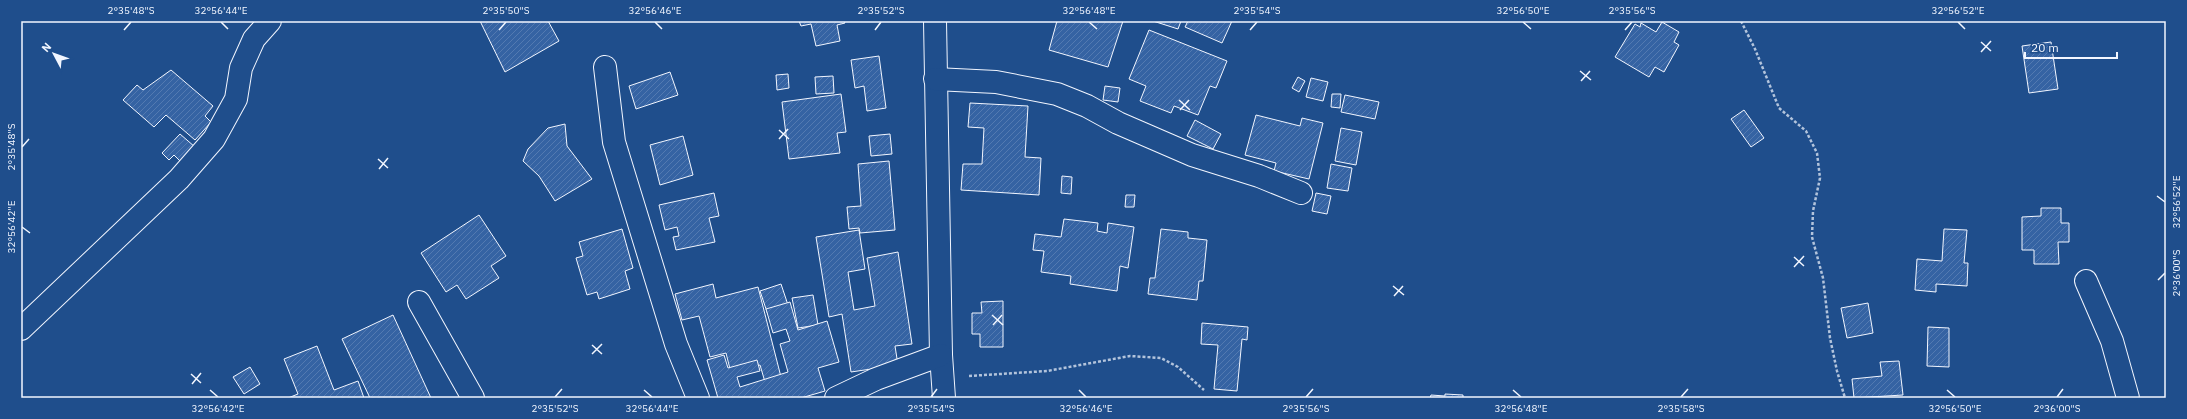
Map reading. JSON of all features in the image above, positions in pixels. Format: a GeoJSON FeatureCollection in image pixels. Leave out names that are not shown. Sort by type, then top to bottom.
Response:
{"type":"FeatureCollection","features":[{"type":"Feature","properties":{"kind":"street"},"geometry":{"type":"LineString","coordinates":[[21,329],[179,179],[214,140],[236,99],[240,68],[254,39],[270,21]]}},
{"type":"Feature","properties":{"kind":"street"},"geometry":{"type":"LineString","coordinates":[[935,21],[941,355],[944,388]]}},
{"type":"Feature","properties":{"kind":"street"},"geometry":{"type":"LineString","coordinates":[[605,67],[614,142],[676,344],[698,398]]}},
{"type":"Feature","properties":{"kind":"street"},"geometry":{"type":"LineString","coordinates":[[935,79],[996,82],[1057,94],[1087,106],[1118,123],[1192,155],[1259,176],[1301,193]]}},
{"type":"Feature","properties":{"kind":"street"},"geometry":{"type":"LineString","coordinates":[[2086,281],[2112,341],[2128,398]]}},
{"type":"Feature","properties":{"kind":"street"},"geometry":{"type":"LineString","coordinates":[[419,302],[473,398]]}},
{"type":"Feature","properties":{"kind":"street"},"geometry":{"type":"LineString","coordinates":[[836,398],[876,379],[941,355]]}},
{"type":"Feature","properties":{"kind":"path"},"geometry":{"type":"LineString","coordinates":[[1741,21],[1755,49],[1779,108],[1806,131],[1817,153],[1820,178],[1813,211],[1812,237],[1823,278],[1830,338],[1837,371],[1845,398]]}},
{"type":"Feature","properties":{"kind":"path"},"geometry":{"type":"LineString","coordinates":[[944,388],[1130,356],[1161,358],[1178,367],[1204,390]]}},
{"type":"Feature","properties":{"kind":"building"},"geometry":{"type":"Polygon","coordinates":[[[480,21],[548,21],[559,41],[505,72],[480,21]]]}},
{"type":"Feature","properties":{"kind":"building"},"geometry":{"type":"Polygon","coordinates":[[[799,21],[844,21],[845,23],[837,25],[840,41],[816,46],[811,24],[801,26],[799,21]]]}},
{"type":"Feature","properties":{"kind":"building"},"geometry":{"type":"Polygon","coordinates":[[[1057,21],[1123,21],[1108,67],[1049,50],[1057,21]]]}},
{"type":"Feature","properties":{"kind":"building"},"geometry":{"type":"Polygon","coordinates":[[[1153,21],[1181,21],[1178,29],[1153,21]]]}},
{"type":"Feature","properties":{"kind":"building"},"geometry":{"type":"Polygon","coordinates":[[[1188,21],[1232,21],[1222,43],[1185,27],[1188,21]]]}},
{"type":"Feature","properties":{"kind":"building"},"geometry":{"type":"Polygon","coordinates":[[[1662,22],[1679,32],[1674,42],[1679,45],[1664,72],[1655,67],[1649,77],[1615,57],[1635,24],[1640,27],[1641,23],[1656,32],[1662,22]]]}},
{"type":"Feature","properties":{"kind":"building"},"geometry":{"type":"Polygon","coordinates":[[[1149,30],[1227,61],[1216,88],[1210,86],[1198,115],[1174,106],[1171,113],[1140,101],[1146,86],[1129,79],[1149,30]]]}},
{"type":"Feature","properties":{"kind":"building"},"geometry":{"type":"Polygon","coordinates":[[[2051,42],[2058,89],[2029,93],[2022,46],[2051,42]]]}},
{"type":"Feature","properties":{"kind":"building"},"geometry":{"type":"Polygon","coordinates":[[[879,56],[886,108],[867,111],[864,86],[855,88],[851,60],[879,56]]]}},
{"type":"Feature","properties":{"kind":"building"},"geometry":{"type":"Polygon","coordinates":[[[171,70],[213,106],[205,116],[211,122],[195,140],[166,115],[154,127],[123,100],[137,85],[143,90],[171,70]]]}},
{"type":"Feature","properties":{"kind":"building"},"geometry":{"type":"Polygon","coordinates":[[[670,72],[678,95],[636,109],[629,86],[670,72]]]}},
{"type":"Feature","properties":{"kind":"building"},"geometry":{"type":"Polygon","coordinates":[[[788,74],[789,88],[777,90],[776,75],[788,74]]]}},
{"type":"Feature","properties":{"kind":"building"},"geometry":{"type":"Polygon","coordinates":[[[833,76],[834,93],[816,94],[815,77],[833,76]]]}},
{"type":"Feature","properties":{"kind":"building"},"geometry":{"type":"Polygon","coordinates":[[[1298,77],[1305,81],[1299,92],[1292,88],[1298,77]]]}},
{"type":"Feature","properties":{"kind":"building"},"geometry":{"type":"Polygon","coordinates":[[[1311,78],[1328,82],[1323,101],[1306,97],[1311,78]]]}},
{"type":"Feature","properties":{"kind":"building"},"geometry":{"type":"Polygon","coordinates":[[[1105,86],[1120,88],[1118,102],[1103,100],[1105,86]]]}},
{"type":"Feature","properties":{"kind":"building"},"geometry":{"type":"Polygon","coordinates":[[[841,94],[846,132],[837,133],[840,153],[789,159],[782,102],[841,94]]]}},
{"type":"Feature","properties":{"kind":"building"},"geometry":{"type":"Polygon","coordinates":[[[1332,94],[1341,94],[1340,108],[1331,107],[1332,94]]]}},
{"type":"Feature","properties":{"kind":"building"},"geometry":{"type":"Polygon","coordinates":[[[1345,95],[1379,102],[1375,119],[1341,112],[1345,95]]]}},
{"type":"Feature","properties":{"kind":"building"},"geometry":{"type":"Polygon","coordinates":[[[970,103],[1028,106],[1025,157],[1041,158],[1039,195],[961,190],[963,164],[982,164],[984,128],[968,127],[970,103]]]}},
{"type":"Feature","properties":{"kind":"building"},"geometry":{"type":"Polygon","coordinates":[[[1744,110],[1764,138],[1751,147],[1731,119],[1744,110]]]}},
{"type":"Feature","properties":{"kind":"building"},"geometry":{"type":"Polygon","coordinates":[[[1256,115],[1300,126],[1302,118],[1323,123],[1309,179],[1274,171],[1276,163],[1245,155],[1256,115]]]}},
{"type":"Feature","properties":{"kind":"building"},"geometry":{"type":"Polygon","coordinates":[[[1195,120],[1221,134],[1213,149],[1187,136],[1195,120]]]}},
{"type":"Feature","properties":{"kind":"building"},"geometry":{"type":"Polygon","coordinates":[[[565,124],[567,146],[592,179],[555,201],[539,176],[523,161],[528,149],[548,128],[565,124]]]}},
{"type":"Feature","properties":{"kind":"building"},"geometry":{"type":"Polygon","coordinates":[[[1341,128],[1362,132],[1356,165],[1335,161],[1341,128]]]}},
{"type":"Feature","properties":{"kind":"building"},"geometry":{"type":"Polygon","coordinates":[[[180,134],[195,147],[181,162],[174,155],[169,160],[162,153],[180,134]]]}},
{"type":"Feature","properties":{"kind":"building"},"geometry":{"type":"Polygon","coordinates":[[[890,134],[892,154],[871,156],[869,136],[890,134]]]}},
{"type":"Feature","properties":{"kind":"building"},"geometry":{"type":"Polygon","coordinates":[[[683,136],[693,175],[660,185],[650,145],[683,136]]]}},
{"type":"Feature","properties":{"kind":"building"},"geometry":{"type":"Polygon","coordinates":[[[889,161],[895,230],[860,233],[859,228],[849,229],[847,207],[861,206],[858,164],[889,161]]]}},
{"type":"Feature","properties":{"kind":"building"},"geometry":{"type":"Polygon","coordinates":[[[1331,164],[1352,168],[1348,191],[1327,188],[1331,164]]]}},
{"type":"Feature","properties":{"kind":"building"},"geometry":{"type":"Polygon","coordinates":[[[1062,176],[1072,177],[1071,194],[1061,193],[1062,176]]]}},
{"type":"Feature","properties":{"kind":"building"},"geometry":{"type":"Polygon","coordinates":[[[714,193],[719,216],[709,218],[715,242],[676,250],[673,237],[679,236],[677,227],[665,230],[659,205],[714,193]]]}},
{"type":"Feature","properties":{"kind":"building"},"geometry":{"type":"Polygon","coordinates":[[[1316,193],[1331,196],[1327,214],[1312,211],[1316,193]]]}},
{"type":"Feature","properties":{"kind":"building"},"geometry":{"type":"Polygon","coordinates":[[[1126,195],[1135,195],[1134,207],[1125,207],[1126,195]]]}},
{"type":"Feature","properties":{"kind":"building"},"geometry":{"type":"Polygon","coordinates":[[[2041,208],[2061,208],[2061,223],[2069,223],[2069,242],[2058,242],[2059,264],[2034,264],[2034,250],[2022,250],[2022,217],[2041,216],[2041,208]]]}},
{"type":"Feature","properties":{"kind":"building"},"geometry":{"type":"Polygon","coordinates":[[[479,215],[506,256],[491,266],[499,278],[466,299],[457,285],[446,292],[421,253],[479,215]]]}},
{"type":"Feature","properties":{"kind":"building"},"geometry":{"type":"Polygon","coordinates":[[[1064,219],[1098,223],[1097,231],[1107,233],[1108,223],[1134,227],[1128,268],[1120,266],[1117,291],[1070,284],[1071,276],[1041,272],[1044,251],[1033,250],[1035,234],[1061,237],[1064,219]]]}},
{"type":"Feature","properties":{"kind":"building"},"geometry":{"type":"Polygon","coordinates":[[[622,229],[633,268],[625,271],[630,289],[599,299],[597,292],[587,295],[576,258],[583,256],[579,242],[622,229]]]}},
{"type":"Feature","properties":{"kind":"building"},"geometry":{"type":"Polygon","coordinates":[[[1161,229],[1188,232],[1188,238],[1207,240],[1203,281],[1199,281],[1197,300],[1148,294],[1150,278],[1155,278],[1161,229]]]}},
{"type":"Feature","properties":{"kind":"building"},"geometry":{"type":"Polygon","coordinates":[[[1944,229],[1967,230],[1964,263],[1968,263],[1967,286],[1936,284],[1936,292],[1915,290],[1917,259],[1942,261],[1944,229]]]}},
{"type":"Feature","properties":{"kind":"building"},"geometry":{"type":"Polygon","coordinates":[[[859,230],[865,269],[848,272],[854,310],[875,306],[867,258],[898,252],[912,344],[895,346],[898,365],[851,372],[842,314],[829,317],[816,237],[859,230]]]}},
{"type":"Feature","properties":{"kind":"building"},"geometry":{"type":"Polygon","coordinates":[[[713,284],[716,298],[758,287],[781,377],[765,382],[760,365],[731,373],[726,353],[710,357],[699,316],[682,320],[675,294],[713,284]]]}},
{"type":"Feature","properties":{"kind":"building"},"geometry":{"type":"Polygon","coordinates":[[[781,284],[789,308],[768,315],[760,291],[781,284]]]}},
{"type":"Feature","properties":{"kind":"building"},"geometry":{"type":"Polygon","coordinates":[[[813,295],[818,325],[798,328],[792,298],[813,295]]]}},
{"type":"Feature","properties":{"kind":"building"},"geometry":{"type":"Polygon","coordinates":[[[1003,301],[1003,347],[980,347],[980,334],[972,334],[972,313],[982,313],[981,302],[1003,301]]]}},
{"type":"Feature","properties":{"kind":"building"},"geometry":{"type":"Polygon","coordinates":[[[790,302],[798,330],[827,321],[839,362],[818,368],[825,391],[801,398],[718,398],[707,360],[724,355],[728,368],[757,360],[760,371],[737,377],[740,387],[788,372],[780,344],[790,341],[786,329],[773,333],[766,309],[790,302]]]}},
{"type":"Feature","properties":{"kind":"building"},"geometry":{"type":"Polygon","coordinates":[[[1868,303],[1873,333],[1847,338],[1841,308],[1868,303]]]}},
{"type":"Feature","properties":{"kind":"building"},"geometry":{"type":"Polygon","coordinates":[[[393,315],[431,398],[370,398],[342,339],[393,315]]]}},
{"type":"Feature","properties":{"kind":"building"},"geometry":{"type":"Polygon","coordinates":[[[1202,323],[1248,327],[1247,340],[1242,339],[1237,391],[1214,389],[1218,345],[1201,344],[1202,323]]]}},
{"type":"Feature","properties":{"kind":"building"},"geometry":{"type":"Polygon","coordinates":[[[1928,327],[1949,328],[1949,367],[1927,366],[1928,327]]]}},
{"type":"Feature","properties":{"kind":"building"},"geometry":{"type":"Polygon","coordinates":[[[317,346],[334,390],[358,381],[364,398],[288,398],[298,394],[284,359],[317,346]]]}},
{"type":"Feature","properties":{"kind":"building"},"geometry":{"type":"Polygon","coordinates":[[[1899,361],[1903,395],[1854,398],[1852,379],[1882,376],[1880,362],[1899,361]]]}},
{"type":"Feature","properties":{"kind":"building"},"geometry":{"type":"Polygon","coordinates":[[[250,367],[260,384],[244,394],[233,377],[250,367]]]}},
{"type":"Feature","properties":{"kind":"building"},"geometry":{"type":"Polygon","coordinates":[[[1445,394],[1463,395],[1463,398],[1430,398],[1431,395],[1445,396],[1445,394]]]}}]}
